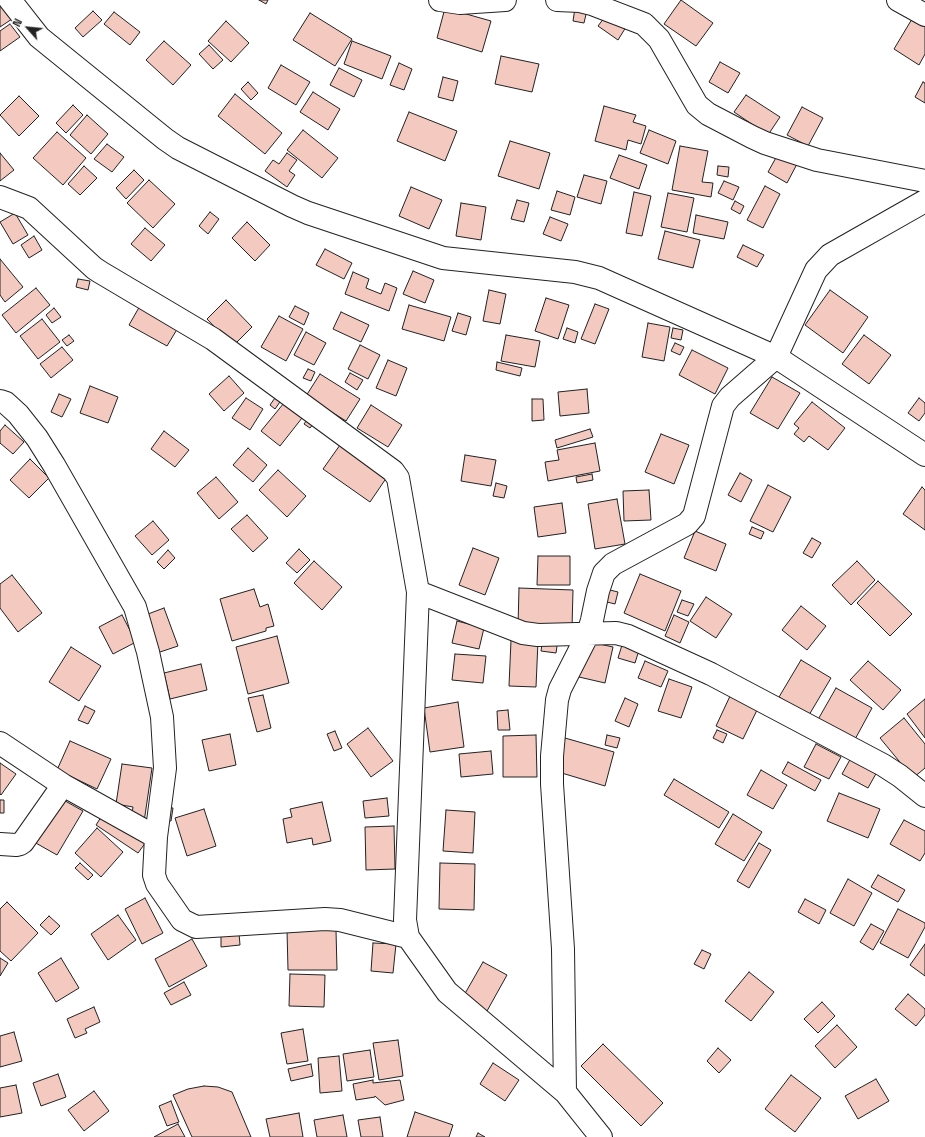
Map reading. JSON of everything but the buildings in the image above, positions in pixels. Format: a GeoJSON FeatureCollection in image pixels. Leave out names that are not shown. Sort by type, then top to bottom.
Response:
{"type":"FeatureCollection","features":[{"type":"Feature","properties":{"kind":"street"},"geometry":{"type":"LineString","coordinates":[[10,0],[39,37],[165,139],[178,148],[292,206],[315,216],[443,258],[575,272],[599,278],[776,357],[925,455]]}},
{"type":"Feature","properties":{"kind":"street"},"geometry":{"type":"LineString","coordinates":[[440,0],[460,3],[505,0]]}},
{"type":"Feature","properties":{"kind":"street"},"geometry":{"type":"LineString","coordinates":[[558,0],[580,1],[592,4],[644,24],[659,39],[697,104],[708,114],[764,143],[817,160],[925,181]]}},
{"type":"Feature","properties":{"kind":"street"},"geometry":{"type":"LineString","coordinates":[[898,0],[925,16]]}},
{"type":"Feature","properties":{"kind":"street"},"geometry":{"type":"LineString","coordinates":[[0,197],[29,208],[94,268],[207,335],[393,471],[398,478],[418,592],[405,920],[408,936],[447,992],[565,1092],[602,1137]]}},
{"type":"Feature","properties":{"kind":"street"},"geometry":{"type":"LineString","coordinates":[[565,1092],[563,949],[552,784],[552,756],[557,700],[560,689],[588,634],[598,590],[604,573],[613,564],[687,524],[694,516],[723,406],[730,397],[776,357],[816,270],[830,254],[925,201]]}},
{"type":"Feature","properties":{"kind":"street"},"geometry":{"type":"LineString","coordinates":[[0,401],[6,403],[18,414],[37,438],[135,607],[148,652],[162,717],[165,768],[156,837],[154,875],[157,884],[182,920],[196,927],[325,919],[340,920],[408,936]]}},
{"type":"Feature","properties":{"kind":"street"},"geometry":{"type":"LineString","coordinates":[[418,592],[523,633],[538,635],[616,633],[628,636],[711,674],[883,765],[900,776],[925,796]]}},
{"type":"Feature","properties":{"kind":"street"},"geometry":{"type":"LineString","coordinates":[[0,743],[63,785],[156,837]]}},
{"type":"Feature","properties":{"kind":"street"},"geometry":{"type":"LineString","coordinates":[[0,844],[16,845],[23,842],[63,785]]}}]}
